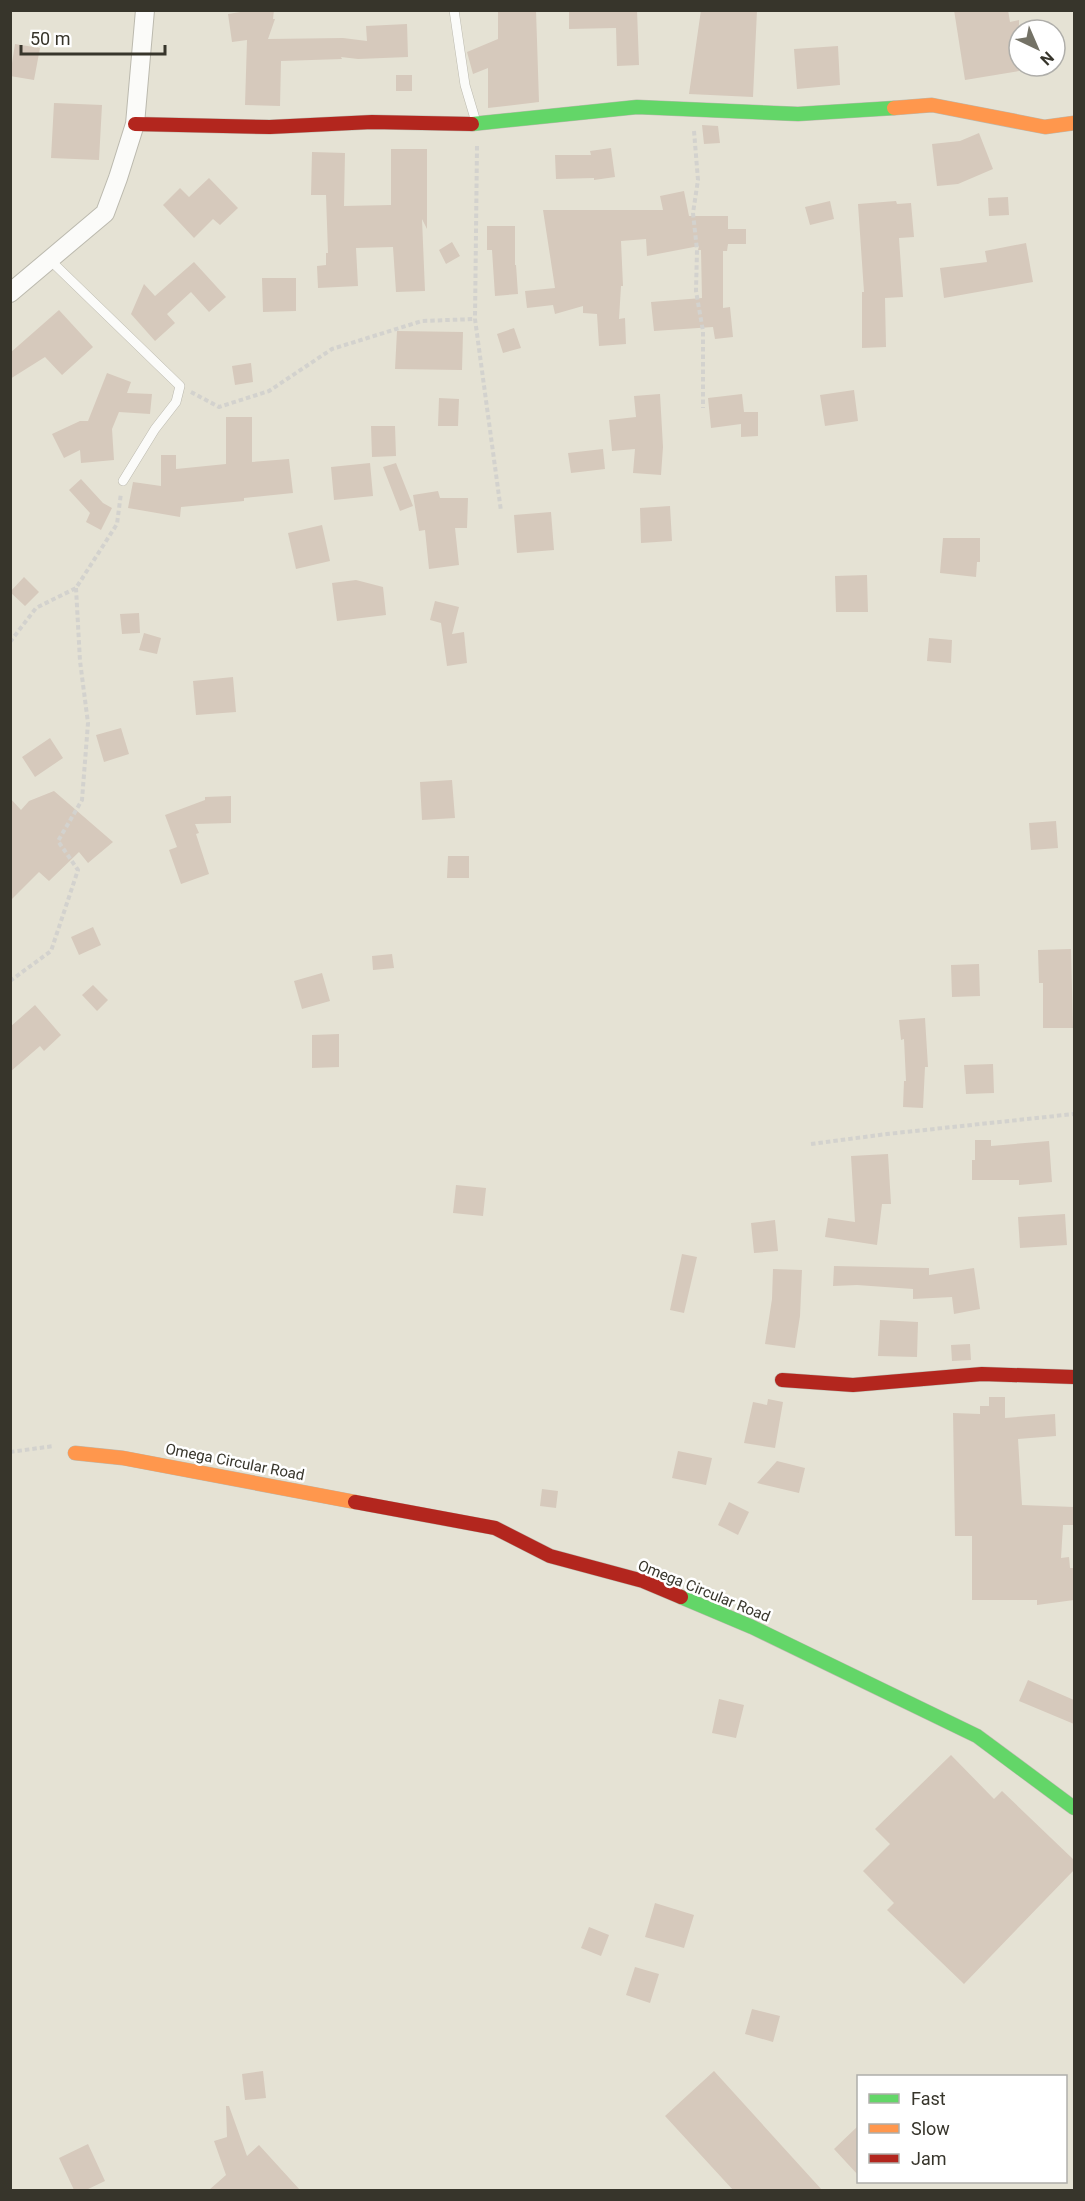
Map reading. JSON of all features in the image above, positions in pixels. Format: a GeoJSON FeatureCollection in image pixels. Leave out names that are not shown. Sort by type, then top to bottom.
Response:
{"type":"FeatureCollection","features":[{"type":"Feature","properties":{"kind":"street"},"geometry":{"type":"LineString","coordinates":[[10,293],[51,261],[105,213],[135,124],[145,10]]}},
{"type":"Feature","properties":{"kind":"street"},"geometry":{"type":"LineString","coordinates":[[135,124],[270,127],[372,122],[477,124],[638,107],[798,114],[932,105],[1046,126],[1074,123]]}},
{"type":"Feature","properties":{"kind":"street"},"geometry":{"type":"LineString","coordinates":[[782,1380],[854,1385],[982,1374],[1074,1377]]}},
{"type":"Feature","properties":{"kind":"street","name":"Omega Circular Road"},"geometry":{"type":"LineString","coordinates":[[75,1453],[123,1458],[495,1528],[550,1556],[643,1581],[763,1632],[977,1736],[1074,1808]]}},
{"type":"Feature","properties":{"kind":"lane"},"geometry":{"type":"LineString","coordinates":[[454,10],[465,85],[477,124]]}},
{"type":"Feature","properties":{"kind":"lane"},"geometry":{"type":"LineString","coordinates":[[51,261],[180,386],[176,402],[155,429],[123,481]]}},
{"type":"Feature","properties":{"kind":"path"},"geometry":{"type":"LineString","coordinates":[[693,108],[698,180],[693,213],[697,250],[696,291],[703,330],[703,408]]}},
{"type":"Feature","properties":{"kind":"path"},"geometry":{"type":"LineString","coordinates":[[477,124],[475,320],[501,511]]}},
{"type":"Feature","properties":{"kind":"path"},"geometry":{"type":"LineString","coordinates":[[180,386],[219,407],[269,391],[332,349],[422,321],[475,320]]}},
{"type":"Feature","properties":{"kind":"path"},"geometry":{"type":"LineString","coordinates":[[10,642],[36,608],[76,588],[117,524],[123,481]]}},
{"type":"Feature","properties":{"kind":"path"},"geometry":{"type":"LineString","coordinates":[[10,981],[51,951],[78,870],[58,841],[82,800],[88,723],[80,661],[76,588]]}},
{"type":"Feature","properties":{"kind":"path"},"geometry":{"type":"LineString","coordinates":[[811,1144],[1074,1114]]}},
{"type":"Feature","properties":{"kind":"path"},"geometry":{"type":"LineString","coordinates":[[10,1452],[55,1446]]}},
{"type":"Feature","properties":{"kind":"building"},"geometry":{"type":"Polygon","coordinates":[[[253,10],[274,10],[273,19],[275,19],[268,39],[343,38],[367,41],[366,26],[407,24],[408,57],[358,59],[341,57],[342,59],[281,61],[280,106],[245,105],[247,40],[232,42],[228,14],[253,10]]]}},
{"type":"Feature","properties":{"kind":"building"},"geometry":{"type":"Polygon","coordinates":[[[498,10],[536,10],[539,102],[488,108],[488,68],[473,74],[467,52],[498,39],[498,10]]]}},
{"type":"Feature","properties":{"kind":"building"},"geometry":{"type":"Polygon","coordinates":[[[569,10],[637,10],[639,65],[617,66],[616,28],[569,29],[569,10]]]}},
{"type":"Feature","properties":{"kind":"building"},"geometry":{"type":"Polygon","coordinates":[[[701,10],[757,10],[753,97],[689,94],[701,10]]]}},
{"type":"Feature","properties":{"kind":"building"},"geometry":{"type":"Polygon","coordinates":[[[954,10],[1008,10],[1007,73],[965,80],[954,10]]]}},
{"type":"Feature","properties":{"kind":"building"},"geometry":{"type":"Polygon","coordinates":[[[15,44],[40,48],[34,80],[10,76],[15,44]]]}},
{"type":"Feature","properties":{"kind":"building"},"geometry":{"type":"Polygon","coordinates":[[[838,46],[840,85],[797,89],[794,49],[838,46]]]}},
{"type":"Feature","properties":{"kind":"building"},"geometry":{"type":"Polygon","coordinates":[[[396,75],[412,75],[412,91],[396,91],[396,75]]]}},
{"type":"Feature","properties":{"kind":"building"},"geometry":{"type":"Polygon","coordinates":[[[54,103],[102,105],[99,160],[51,158],[54,103]]]}},
{"type":"Feature","properties":{"kind":"building"},"geometry":{"type":"Polygon","coordinates":[[[702,125],[718,126],[720,143],[704,144],[702,125]]]}},
{"type":"Feature","properties":{"kind":"building"},"geometry":{"type":"Polygon","coordinates":[[[979,133],[993,169],[958,184],[937,186],[932,144],[960,141],[979,133]]]}},
{"type":"Feature","properties":{"kind":"building"},"geometry":{"type":"Polygon","coordinates":[[[611,148],[615,177],[594,180],[594,178],[556,179],[555,155],[591,155],[590,151],[611,148]]]}},
{"type":"Feature","properties":{"kind":"building"},"geometry":{"type":"Polygon","coordinates":[[[391,149],[427,149],[427,229],[422,219],[425,291],[396,292],[393,247],[356,248],[358,286],[318,288],[317,266],[326,265],[326,253],[328,253],[326,195],[311,195],[312,152],[345,153],[344,206],[391,205],[391,149]]]}},
{"type":"Feature","properties":{"kind":"building"},"geometry":{"type":"Polygon","coordinates":[[[209,178],[238,208],[220,225],[213,219],[194,238],[163,205],[180,188],[189,197],[209,178]]]}},
{"type":"Feature","properties":{"kind":"building"},"geometry":{"type":"Polygon","coordinates":[[[684,191],[689,216],[728,216],[728,229],[746,229],[746,244],[728,244],[727,251],[723,251],[723,308],[730,307],[733,337],[715,339],[713,327],[654,331],[651,302],[702,298],[699,246],[647,256],[646,239],[621,241],[623,286],[621,286],[619,319],[625,318],[626,344],[599,346],[597,314],[583,313],[583,306],[555,314],[553,305],[527,308],[525,291],[555,288],[543,210],[663,210],[660,196],[684,191]]]}},
{"type":"Feature","properties":{"kind":"building"},"geometry":{"type":"Polygon","coordinates":[[[1008,197],[1009,215],[989,216],[988,198],[1008,197]]]}},
{"type":"Feature","properties":{"kind":"building"},"geometry":{"type":"Polygon","coordinates":[[[830,201],[834,219],[810,225],[805,207],[830,201]]]}},
{"type":"Feature","properties":{"kind":"building"},"geometry":{"type":"Polygon","coordinates":[[[896,201],[897,204],[911,203],[914,237],[899,238],[903,297],[885,298],[886,347],[862,348],[862,292],[864,292],[858,204],[896,201]]]}},
{"type":"Feature","properties":{"kind":"building"},"geometry":{"type":"Polygon","coordinates":[[[487,226],[515,226],[518,294],[495,296],[492,250],[487,250],[487,226]]]}},
{"type":"Feature","properties":{"kind":"building"},"geometry":{"type":"Polygon","coordinates":[[[452,242],[460,256],[446,264],[439,250],[452,242]]]}},
{"type":"Feature","properties":{"kind":"building"},"geometry":{"type":"Polygon","coordinates":[[[1026,243],[1033,282],[944,298],[940,268],[987,262],[985,251],[1026,243]]]}},
{"type":"Feature","properties":{"kind":"building"},"geometry":{"type":"Polygon","coordinates":[[[194,262],[226,297],[209,312],[191,292],[167,314],[175,323],[155,341],[131,314],[144,284],[155,296],[194,262]]]}},
{"type":"Feature","properties":{"kind":"building"},"geometry":{"type":"Polygon","coordinates":[[[262,278],[296,278],[296,311],[263,312],[262,278]]]}},
{"type":"Feature","properties":{"kind":"building"},"geometry":{"type":"Polygon","coordinates":[[[59,310],[93,347],[62,375],[45,357],[10,379],[10,353],[59,310]]]}},
{"type":"Feature","properties":{"kind":"building"},"geometry":{"type":"Polygon","coordinates":[[[514,328],[521,348],[503,353],[497,334],[514,328]]]}},
{"type":"Feature","properties":{"kind":"building"},"geometry":{"type":"Polygon","coordinates":[[[397,331],[463,332],[462,370],[395,369],[397,331]]]}},
{"type":"Feature","properties":{"kind":"building"},"geometry":{"type":"Polygon","coordinates":[[[251,363],[253,382],[235,385],[232,366],[251,363]]]}},
{"type":"Feature","properties":{"kind":"building"},"geometry":{"type":"Polygon","coordinates":[[[107,373],[131,382],[127,393],[152,394],[150,414],[119,412],[112,429],[114,460],[81,463],[80,450],[64,458],[52,434],[80,421],[88,421],[107,373]]]}},
{"type":"Feature","properties":{"kind":"building"},"geometry":{"type":"Polygon","coordinates":[[[854,390],[858,421],[825,426],[820,395],[854,390]]]}},
{"type":"Feature","properties":{"kind":"building"},"geometry":{"type":"Polygon","coordinates":[[[660,394],[663,447],[661,475],[633,473],[635,449],[612,451],[609,420],[636,417],[634,396],[660,394]]]}},
{"type":"Feature","properties":{"kind":"building"},"geometry":{"type":"Polygon","coordinates":[[[742,394],[744,412],[758,412],[758,436],[741,437],[741,424],[711,428],[708,398],[742,394]]]}},
{"type":"Feature","properties":{"kind":"building"},"geometry":{"type":"Polygon","coordinates":[[[439,398],[459,399],[458,426],[438,426],[439,398]]]}},
{"type":"Feature","properties":{"kind":"building"},"geometry":{"type":"Polygon","coordinates":[[[226,417],[252,417],[252,462],[289,459],[293,493],[244,498],[244,501],[181,507],[180,517],[128,508],[133,482],[161,486],[161,455],[176,455],[176,469],[226,464],[226,417]]]}},
{"type":"Feature","properties":{"kind":"building"},"geometry":{"type":"Polygon","coordinates":[[[371,426],[395,426],[396,456],[372,457],[371,426]]]}},
{"type":"Feature","properties":{"kind":"building"},"geometry":{"type":"Polygon","coordinates":[[[603,449],[605,469],[571,473],[568,453],[603,449]]]}},
{"type":"Feature","properties":{"kind":"building"},"geometry":{"type":"Polygon","coordinates":[[[370,463],[373,496],[334,500],[331,467],[370,463]]]}},
{"type":"Feature","properties":{"kind":"building"},"geometry":{"type":"Polygon","coordinates":[[[396,463],[413,506],[400,511],[383,467],[396,463]]]}},
{"type":"Feature","properties":{"kind":"building"},"geometry":{"type":"Polygon","coordinates":[[[81,479],[103,503],[112,508],[101,530],[86,522],[90,513],[69,490],[81,479]]]}},
{"type":"Feature","properties":{"kind":"building"},"geometry":{"type":"Polygon","coordinates":[[[438,491],[440,498],[468,498],[467,528],[455,528],[459,565],[429,569],[425,530],[419,531],[413,495],[438,491]]]}},
{"type":"Feature","properties":{"kind":"building"},"geometry":{"type":"Polygon","coordinates":[[[670,506],[672,541],[641,543],[640,508],[670,506]]]}},
{"type":"Feature","properties":{"kind":"building"},"geometry":{"type":"Polygon","coordinates":[[[551,512],[554,550],[517,553],[514,515],[551,512]]]}},
{"type":"Feature","properties":{"kind":"building"},"geometry":{"type":"Polygon","coordinates":[[[322,525],[330,561],[296,569],[288,533],[322,525]]]}},
{"type":"Feature","properties":{"kind":"building"},"geometry":{"type":"Polygon","coordinates":[[[943,538],[980,538],[980,562],[977,562],[976,577],[940,573],[943,538]]]}},
{"type":"Feature","properties":{"kind":"building"},"geometry":{"type":"Polygon","coordinates":[[[867,575],[868,612],[836,612],[835,576],[867,575]]]}},
{"type":"Feature","properties":{"kind":"building"},"geometry":{"type":"Polygon","coordinates":[[[24,577],[39,592],[25,606],[10,592],[24,577]]]}},
{"type":"Feature","properties":{"kind":"building"},"geometry":{"type":"Polygon","coordinates":[[[356,580],[383,587],[386,615],[337,621],[332,583],[356,580]]]}},
{"type":"Feature","properties":{"kind":"building"},"geometry":{"type":"Polygon","coordinates":[[[435,601],[459,607],[452,634],[464,632],[467,663],[447,666],[441,623],[430,620],[435,601]]]}},
{"type":"Feature","properties":{"kind":"building"},"geometry":{"type":"Polygon","coordinates":[[[139,613],[140,633],[122,634],[120,614],[139,613]]]}},
{"type":"Feature","properties":{"kind":"building"},"geometry":{"type":"Polygon","coordinates":[[[144,633],[161,638],[157,654],[139,650],[144,633]]]}},
{"type":"Feature","properties":{"kind":"building"},"geometry":{"type":"Polygon","coordinates":[[[929,638],[952,640],[951,663],[927,661],[929,638]]]}},
{"type":"Feature","properties":{"kind":"building"},"geometry":{"type":"Polygon","coordinates":[[[233,677],[236,712],[196,715],[193,681],[233,677]]]}},
{"type":"Feature","properties":{"kind":"building"},"geometry":{"type":"Polygon","coordinates":[[[121,728],[129,754],[104,762],[96,735],[121,728]]]}},
{"type":"Feature","properties":{"kind":"building"},"geometry":{"type":"Polygon","coordinates":[[[50,738],[63,758],[35,777],[22,757],[50,738]]]}},
{"type":"Feature","properties":{"kind":"building"},"geometry":{"type":"Polygon","coordinates":[[[452,780],[455,818],[422,820],[420,782],[452,780]]]}},
{"type":"Feature","properties":{"kind":"building"},"geometry":{"type":"Polygon","coordinates":[[[54,791],[113,842],[88,863],[79,852],[49,881],[39,872],[10,901],[10,798],[21,810],[29,801],[54,791]]]}},
{"type":"Feature","properties":{"kind":"building"},"geometry":{"type":"Polygon","coordinates":[[[231,796],[231,823],[195,824],[209,874],[181,884],[169,850],[177,847],[165,815],[205,800],[205,797],[231,796]]]}},
{"type":"Feature","properties":{"kind":"building"},"geometry":{"type":"Polygon","coordinates":[[[1056,821],[1058,848],[1031,850],[1029,823],[1056,821]]]}},
{"type":"Feature","properties":{"kind":"building"},"geometry":{"type":"Polygon","coordinates":[[[448,856],[469,856],[469,878],[447,878],[448,856]]]}},
{"type":"Feature","properties":{"kind":"building"},"geometry":{"type":"Polygon","coordinates":[[[93,927],[101,945],[79,955],[71,937],[93,927]]]}},
{"type":"Feature","properties":{"kind":"building"},"geometry":{"type":"Polygon","coordinates":[[[1071,949],[1073,1028],[1043,1028],[1043,983],[1039,983],[1038,950],[1071,949]]]}},
{"type":"Feature","properties":{"kind":"building"},"geometry":{"type":"Polygon","coordinates":[[[392,954],[394,968],[373,970],[372,956],[392,954]]]}},
{"type":"Feature","properties":{"kind":"building"},"geometry":{"type":"Polygon","coordinates":[[[979,964],[980,996],[952,997],[951,965],[979,964]]]}},
{"type":"Feature","properties":{"kind":"building"},"geometry":{"type":"Polygon","coordinates":[[[322,973],[330,1001],[302,1009],[294,981],[322,973]]]}},
{"type":"Feature","properties":{"kind":"building"},"geometry":{"type":"Polygon","coordinates":[[[93,985],[108,1000],[97,1011],[82,995],[93,985]]]}},
{"type":"Feature","properties":{"kind":"building"},"geometry":{"type":"Polygon","coordinates":[[[35,1005],[61,1035],[44,1051],[40,1046],[10,1072],[10,1027],[35,1005]]]}},
{"type":"Feature","properties":{"kind":"building"},"geometry":{"type":"Polygon","coordinates":[[[925,1018],[928,1067],[925,1067],[923,1108],[903,1107],[904,1081],[906,1081],[904,1039],[901,1040],[899,1020],[925,1018]]]}},
{"type":"Feature","properties":{"kind":"building"},"geometry":{"type":"Polygon","coordinates":[[[339,1034],[339,1067],[312,1068],[312,1035],[339,1034]]]}},
{"type":"Feature","properties":{"kind":"building"},"geometry":{"type":"Polygon","coordinates":[[[993,1064],[994,1093],[966,1094],[964,1065],[993,1064]]]}},
{"type":"Feature","properties":{"kind":"building"},"geometry":{"type":"Polygon","coordinates":[[[975,1140],[991,1140],[991,1146],[1049,1141],[1052,1182],[1019,1185],[1019,1180],[972,1180],[975,1140]]]}},
{"type":"Feature","properties":{"kind":"building"},"geometry":{"type":"Polygon","coordinates":[[[888,1154],[891,1204],[882,1204],[877,1245],[825,1237],[828,1218],[855,1222],[851,1156],[888,1154]]]}},
{"type":"Feature","properties":{"kind":"building"},"geometry":{"type":"Polygon","coordinates":[[[456,1185],[486,1188],[483,1216],[453,1213],[456,1185]]]}},
{"type":"Feature","properties":{"kind":"building"},"geometry":{"type":"Polygon","coordinates":[[[1065,1214],[1067,1245],[1020,1248],[1018,1217],[1065,1214]]]}},
{"type":"Feature","properties":{"kind":"building"},"geometry":{"type":"Polygon","coordinates":[[[775,1220],[778,1251],[754,1253],[751,1223],[775,1220]]]}},
{"type":"Feature","properties":{"kind":"building"},"geometry":{"type":"Polygon","coordinates":[[[682,1254],[697,1257],[684,1313],[670,1310],[682,1254]]]}},
{"type":"Feature","properties":{"kind":"building"},"geometry":{"type":"Polygon","coordinates":[[[834,1266],[929,1268],[929,1275],[974,1268],[980,1309],[954,1314],[952,1297],[913,1299],[913,1289],[857,1285],[833,1286],[834,1266]]]}},
{"type":"Feature","properties":{"kind":"building"},"geometry":{"type":"Polygon","coordinates":[[[773,1269],[802,1270],[800,1316],[795,1348],[765,1344],[772,1299],[773,1269]]]}},
{"type":"Feature","properties":{"kind":"building"},"geometry":{"type":"Polygon","coordinates":[[[880,1320],[918,1322],[917,1357],[878,1356],[880,1320]]]}},
{"type":"Feature","properties":{"kind":"building"},"geometry":{"type":"Polygon","coordinates":[[[970,1344],[971,1360],[952,1361],[951,1345],[970,1344]]]}},
{"type":"Feature","properties":{"kind":"building"},"geometry":{"type":"Polygon","coordinates":[[[989,1397],[1005,1397],[1005,1418],[1055,1414],[1056,1436],[1018,1439],[1022,1505],[1074,1507],[1074,1525],[1063,1525],[1061,1558],[1069,1557],[1070,1568],[1074,1568],[1074,1600],[1037,1605],[1037,1600],[972,1600],[972,1536],[955,1536],[953,1413],[980,1414],[980,1406],[989,1406],[989,1397]]]}},
{"type":"Feature","properties":{"kind":"building"},"geometry":{"type":"Polygon","coordinates":[[[768,1399],[783,1402],[775,1448],[744,1443],[753,1402],[767,1405],[768,1399]]]}},
{"type":"Feature","properties":{"kind":"building"},"geometry":{"type":"Polygon","coordinates":[[[678,1451],[712,1458],[706,1485],[672,1478],[678,1451]]]}},
{"type":"Feature","properties":{"kind":"building"},"geometry":{"type":"Polygon","coordinates":[[[777,1461],[805,1468],[799,1493],[757,1483],[777,1461]]]}},
{"type":"Feature","properties":{"kind":"building"},"geometry":{"type":"Polygon","coordinates":[[[542,1489],[558,1491],[556,1508],[540,1506],[542,1489]]]}},
{"type":"Feature","properties":{"kind":"building"},"geometry":{"type":"Polygon","coordinates":[[[729,1502],[749,1512],[738,1535],[718,1525],[729,1502]]]}},
{"type":"Feature","properties":{"kind":"building"},"geometry":{"type":"Polygon","coordinates":[[[1028,1680],[1074,1700],[1074,1724],[1019,1701],[1028,1680]]]}},
{"type":"Feature","properties":{"kind":"building"},"geometry":{"type":"Polygon","coordinates":[[[719,1699],[744,1705],[736,1738],[712,1733],[719,1699]]]}},
{"type":"Feature","properties":{"kind":"building"},"geometry":{"type":"Polygon","coordinates":[[[951,1755],[994,1799],[1002,1791],[1074,1860],[1074,1870],[964,1984],[887,1910],[894,1903],[863,1871],[890,1844],[875,1829],[951,1755]]]}},
{"type":"Feature","properties":{"kind":"building"},"geometry":{"type":"Polygon","coordinates":[[[655,1903],[694,1915],[684,1948],[645,1937],[655,1903]]]}},
{"type":"Feature","properties":{"kind":"building"},"geometry":{"type":"Polygon","coordinates":[[[589,1927],[609,1935],[601,1956],[581,1948],[589,1927]]]}},
{"type":"Feature","properties":{"kind":"building"},"geometry":{"type":"Polygon","coordinates":[[[635,1967],[659,1974],[650,2003],[626,1995],[635,1967]]]}},
{"type":"Feature","properties":{"kind":"building"},"geometry":{"type":"Polygon","coordinates":[[[752,2009],[780,2016],[773,2042],[745,2034],[752,2009]]]}},
{"type":"Feature","properties":{"kind":"building"},"geometry":{"type":"Polygon","coordinates":[[[263,2071],[266,2098],[245,2100],[242,2074],[263,2071]]]}},
{"type":"Feature","properties":{"kind":"building"},"geometry":{"type":"Polygon","coordinates":[[[714,2071],[822,2190],[733,2190],[665,2116],[714,2071]]]}},
{"type":"Feature","properties":{"kind":"building"},"geometry":{"type":"Polygon","coordinates":[[[226,2106],[229,2106],[247,2156],[259,2145],[300,2190],[209,2190],[226,2175],[214,2141],[227,2137],[226,2106]]]}},
{"type":"Feature","properties":{"kind":"building"},"geometry":{"type":"Polygon","coordinates":[[[857,2127],[857,2174],[834,2149],[857,2127]]]}},
{"type":"Feature","properties":{"kind":"building"},"geometry":{"type":"Polygon","coordinates":[[[88,2144],[105,2181],[86,2190],[74,2190],[59,2158],[88,2144]]]}},
{"type":"Feature","properties":{"kind":"traffic: fast"},"geometry":{"type":"LineString","coordinates":[[472,124],[637,107],[798,114],[894,108]]}},
{"type":"Feature","properties":{"kind":"traffic: fast"},"geometry":{"type":"LineString","coordinates":[[681,1597],[752,1627],[977,1736],[1074,1808]]}},
{"type":"Feature","properties":{"kind":"traffic: slow"},"geometry":{"type":"LineString","coordinates":[[894,108],[932,105],[1045,127],[1074,123]]}},
{"type":"Feature","properties":{"kind":"traffic: slow"},"geometry":{"type":"LineString","coordinates":[[75,1453],[123,1458],[355,1502]]}},
{"type":"Feature","properties":{"kind":"traffic: jam"},"geometry":{"type":"LineString","coordinates":[[135,124],[270,127],[372,122],[472,124]]}},
{"type":"Feature","properties":{"kind":"traffic: jam"},"geometry":{"type":"LineString","coordinates":[[782,1380],[853,1385],[982,1374],[1074,1377]]}},
{"type":"Feature","properties":{"kind":"traffic: jam"},"geometry":{"type":"LineString","coordinates":[[355,1502],[495,1528],[550,1556],[643,1581],[681,1597]]}}]}
